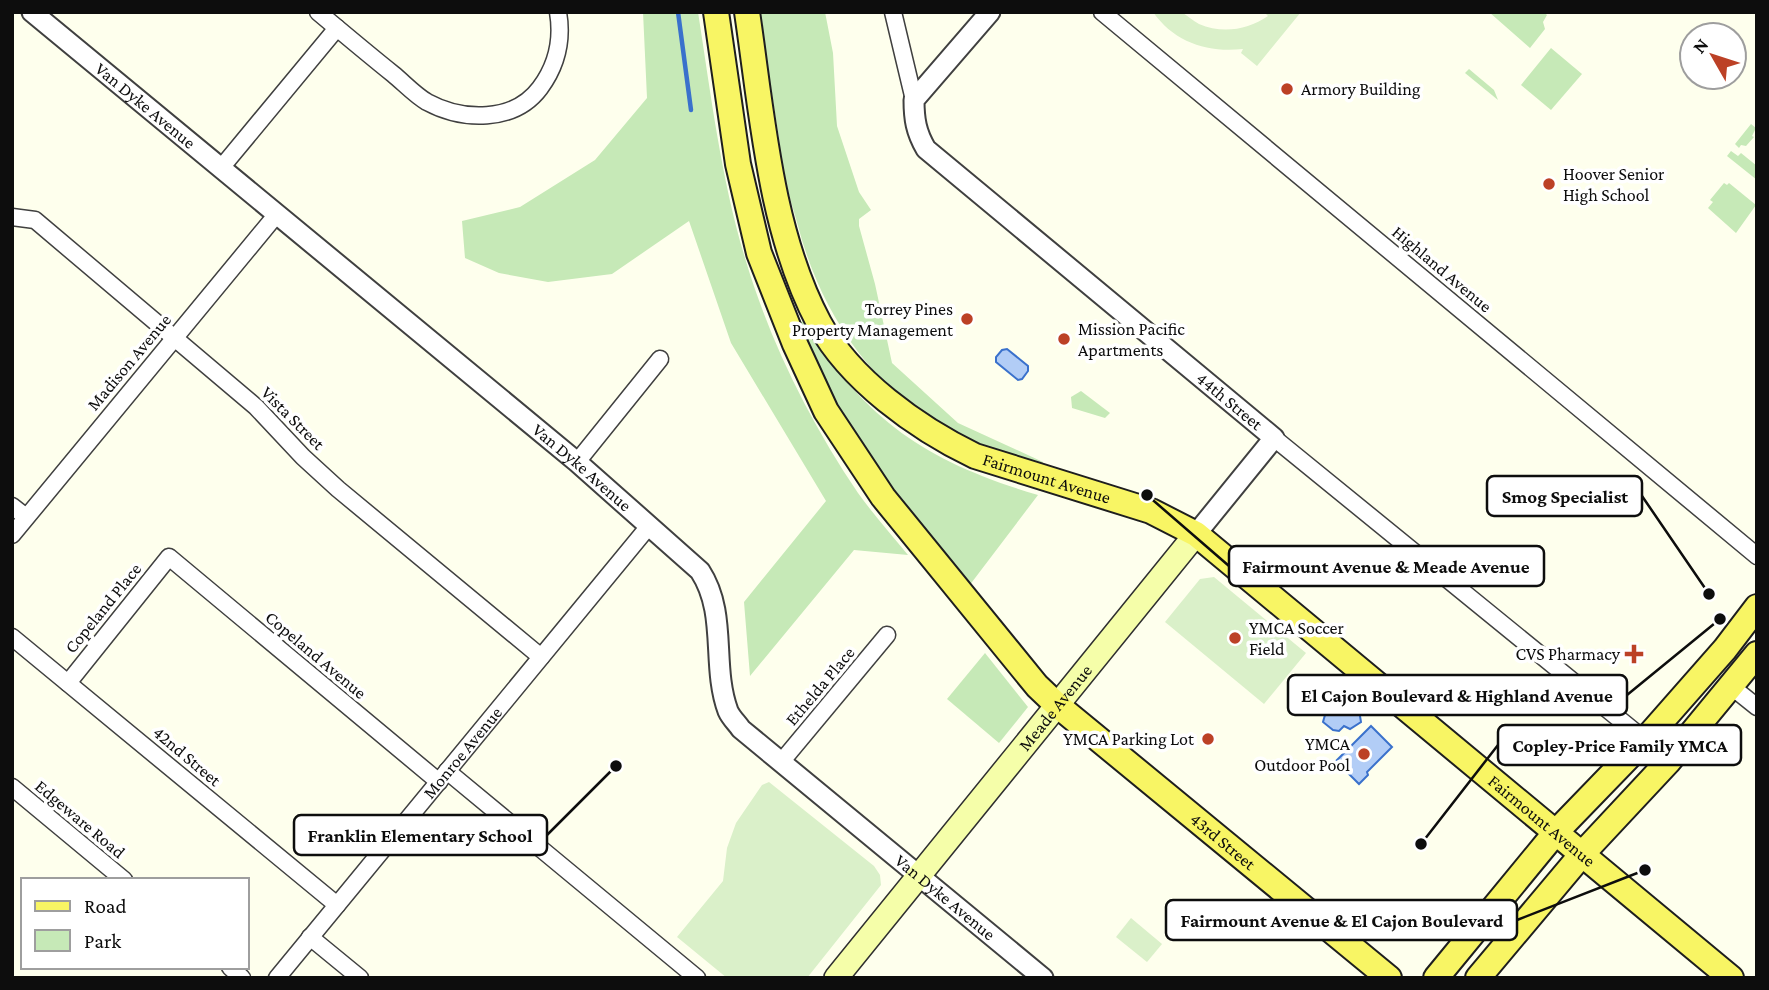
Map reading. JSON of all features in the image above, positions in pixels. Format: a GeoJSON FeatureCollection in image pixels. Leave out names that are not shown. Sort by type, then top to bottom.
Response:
{"type":"FeatureCollection","features":[{"type":"Feature","properties":{"kind":"main road"},"geometry":{"type":"LineString","coordinates":[[716,12],[738,164],[759,253],[795,344],[826,411],[883,497],[1037,686],[1057,705]]}},
{"type":"Feature","properties":{"kind":"main road","name":"Fairmount Avenue"},"geometry":{"type":"LineString","coordinates":[[747,12],[771,173],[788,244],[820,323],[840,353],[861,376],[901,411],[951,444],[975,456],[1151,511],[1196,534],[1731,978]]}},
{"type":"Feature","properties":{"kind":"main road","name":"Meade Avenue"},"geometry":{"type":"LineString","coordinates":[[836,978],[1196,534]]}},
{"type":"Feature","properties":{"kind":"main road"},"geometry":{"type":"LineString","coordinates":[[1436,978],[1556,832],[1645,740],[1757,607]]}},
{"type":"Feature","properties":{"kind":"main road"},"geometry":{"type":"LineString","coordinates":[[1730,642],[1724,659],[1724,675],[1732,687]]}},
{"type":"Feature","properties":{"kind":"main road"},"geometry":{"type":"LineString","coordinates":[[1478,978],[1583,853],[1668,762],[1757,654]]}},
{"type":"Feature","properties":{"kind":"main road","name":"43rd Street"},"geometry":{"type":"LineString","coordinates":[[1057,705],[1389,978]]}},
{"type":"Feature","properties":{"kind":"main road"},"geometry":{"type":"LineString","coordinates":[[1637,794],[1636,777],[1639,768],[1653,752],[1645,740]]}},
{"type":"Feature","properties":{"kind":"street","name":"Van Dyke Avenue"},"geometry":{"type":"LineString","coordinates":[[32,12],[577,462],[700,571],[711,587],[715,606],[724,696],[729,714],[741,729],[1043,978]]}},
{"type":"Feature","properties":{"kind":"street"},"geometry":{"type":"LineString","coordinates":[[318,12],[426,101],[476,117],[495,115],[516,108],[534,95],[550,74],[558,53],[561,28],[558,12]]}},
{"type":"Feature","properties":{"kind":"street","name":"44th Street"},"geometry":{"type":"LineString","coordinates":[[893,12],[914,100],[915,124],[926,149],[1274,438],[1645,740]]}},
{"type":"Feature","properties":{"kind":"street"},"geometry":{"type":"LineString","coordinates":[[914,100],[990,12]]}},
{"type":"Feature","properties":{"kind":"street","name":"Highland Avenue"},"geometry":{"type":"LineString","coordinates":[[1102,12],[1757,556]]}},
{"type":"Feature","properties":{"kind":"street"},"geometry":{"type":"LineString","coordinates":[[220,168],[337,28]]}},
{"type":"Feature","properties":{"kind":"street","name":"Madison Avenue"},"geometry":{"type":"LineString","coordinates":[[12,535],[276,214]]}},
{"type":"Feature","properties":{"kind":"street","name":"Vista Street"},"geometry":{"type":"LineString","coordinates":[[12,217],[35,220],[176,337],[256,407],[303,457],[338,489],[541,657]]}},
{"type":"Feature","properties":{"kind":"street"},"geometry":{"type":"LineString","coordinates":[[577,462],[660,359]]}},
{"type":"Feature","properties":{"kind":"street","name":"Meade Avenue"},"geometry":{"type":"LineString","coordinates":[[1196,534],[1274,438]]}},
{"type":"Feature","properties":{"kind":"street"},"geometry":{"type":"LineString","coordinates":[[12,506],[26,517]]}},
{"type":"Feature","properties":{"kind":"street","name":"Monroe Avenue"},"geometry":{"type":"LineString","coordinates":[[277,978],[649,526]]}},
{"type":"Feature","properties":{"kind":"street","name":"Copeland Place"},"geometry":{"type":"LineString","coordinates":[[68,683],[169,557]]}},
{"type":"Feature","properties":{"kind":"street","name":"Copeland Avenue"},"geometry":{"type":"LineString","coordinates":[[169,557],[697,978]]}},
{"type":"Feature","properties":{"kind":"street","name":"Ethelda Place"},"geometry":{"type":"LineString","coordinates":[[782,761],[887,635]]}},
{"type":"Feature","properties":{"kind":"street","name":"42nd Street"},"geometry":{"type":"LineString","coordinates":[[12,637],[337,905]]}},
{"type":"Feature","properties":{"kind":"street"},"geometry":{"type":"LineString","coordinates":[[1732,687],[1757,707]]}},
{"type":"Feature","properties":{"kind":"street","name":"Edgeware Road"},"geometry":{"type":"LineString","coordinates":[[12,787],[122,878]]}},
{"type":"Feature","properties":{"kind":"street"},"geometry":{"type":"LineString","coordinates":[[310,937],[360,978]]}},
{"type":"Feature","properties":{"kind":"green space"},"geometry":{"type":"Polygon","coordinates":[[[643,12],[698,12],[729,197],[745,258],[766,320],[792,380],[823,437],[864,501],[908,555],[854,550],[750,676],[744,602],[826,501],[731,343],[689,221],[612,274],[548,282],[499,273],[465,258],[462,221],[520,207],[595,160],[647,98],[643,12]]]}},
{"type":"Feature","properties":{"kind":"green space"},"geometry":{"type":"Polygon","coordinates":[[[759,12],[825,12],[833,53],[837,126],[859,192],[871,210],[859,219],[859,226],[892,363],[958,423],[1043,462],[1042,468],[989,450],[939,426],[889,387],[849,340],[833,314],[807,257],[786,182],[759,12]]]}},
{"type":"Feature","properties":{"kind":"green space"},"geometry":{"type":"Polygon","coordinates":[[[1153,12],[1181,12],[1199,24],[1226,30],[1252,25],[1268,16],[1264,12],[1301,12],[1257,66],[1241,53],[1243,49],[1204,47],[1181,38],[1153,12]]]}},
{"type":"Feature","properties":{"kind":"green space"},"geometry":{"type":"Polygon","coordinates":[[[1489,12],[1544,12],[1547,15],[1543,22],[1545,29],[1530,48],[1489,12]]]}},
{"type":"Feature","properties":{"kind":"green space"},"geometry":{"type":"Polygon","coordinates":[[[1551,48],[1582,74],[1551,110],[1521,85],[1551,48]]]}},
{"type":"Feature","properties":{"kind":"green space"},"geometry":{"type":"Polygon","coordinates":[[[1469,69],[1494,90],[1498,100],[1465,73],[1469,69]]]}},
{"type":"Feature","properties":{"kind":"green space"},"geometry":{"type":"Polygon","coordinates":[[[1751,124],[1756,128],[1752,136],[1754,137],[1746,146],[1741,145],[1739,148],[1735,144],[1751,124]]]}},
{"type":"Feature","properties":{"kind":"green space"},"geometry":{"type":"Polygon","coordinates":[[[1731,151],[1738,156],[1741,153],[1757,166],[1757,180],[1727,156],[1731,151]]]}},
{"type":"Feature","properties":{"kind":"green space"},"geometry":{"type":"Polygon","coordinates":[[[1724,183],[1729,183],[1756,205],[1736,233],[1708,208],[1713,202],[1710,200],[1724,183]]]}},
{"type":"Feature","properties":{"kind":"green space"},"geometry":{"type":"Polygon","coordinates":[[[803,321],[850,386],[902,433],[963,468],[1038,495],[969,586],[926,534],[860,445],[797,325],[803,321]]]}},
{"type":"Feature","properties":{"kind":"green space"},"geometry":{"type":"Polygon","coordinates":[[[1081,391],[1110,413],[1105,418],[1072,408],[1071,397],[1081,391]]]}},
{"type":"Feature","properties":{"kind":"green space","name":"YMCA Soccer Field"},"geometry":{"type":"Polygon","coordinates":[[[1214,577],[1306,653],[1264,704],[1165,622],[1200,579],[1214,577]]]}},
{"type":"Feature","properties":{"kind":"green space"},"geometry":{"type":"Polygon","coordinates":[[[985,653],[1028,707],[999,743],[947,699],[985,653]]]}},
{"type":"Feature","properties":{"kind":"green space"},"geometry":{"type":"Polygon","coordinates":[[[769,782],[874,866],[880,875],[881,885],[807,978],[727,978],[677,937],[723,881],[727,848],[736,823],[762,785],[769,782]]]}},
{"type":"Feature","properties":{"kind":"green space"},"geometry":{"type":"Polygon","coordinates":[[[1131,918],[1162,944],[1147,962],[1116,937],[1131,918]]]}},
{"type":"Feature","properties":{"kind":"water"},"geometry":{"type":"Polygon","coordinates":[[[1007,349],[1028,366],[1022,379],[1018,380],[996,362],[996,357],[1002,350],[1007,349]]]}},
{"type":"Feature","properties":{"kind":"water"},"geometry":{"type":"Polygon","coordinates":[[[1349,696],[1352,709],[1359,710],[1361,722],[1350,729],[1344,726],[1339,731],[1333,730],[1323,722],[1325,715],[1334,710],[1332,699],[1349,696]]]}},
{"type":"Feature","properties":{"kind":"water","name":"YMCA Outdoor Pool"},"geometry":{"type":"Polygon","coordinates":[[[1371,726],[1392,747],[1359,784],[1336,761],[1371,726]]]}},
{"type":"Feature","properties":{"kind":"waterway"},"geometry":{"type":"LineString","coordinates":[[678,12],[691,110]]}},
{"type":"Feature","properties":{"kind":"place","name":"Armory Building"},"geometry":{"type":"Point","coordinates":[1287,89]}},
{"type":"Feature","properties":{"kind":"place","name":"Hoover Senior High School"},"geometry":{"type":"Point","coordinates":[1549,184]}},
{"type":"Feature","properties":{"kind":"place","name":"Torrey Pines Property Management"},"geometry":{"type":"Point","coordinates":[967,319]}},
{"type":"Feature","properties":{"kind":"place","name":"Mission Pacific Apartments"},"geometry":{"type":"Point","coordinates":[1064,339]}},
{"type":"Feature","properties":{"kind":"place","name":"Fairmount Avenue & Meade Avenue"},"geometry":{"type":"Point","coordinates":[1147,495]}},
{"type":"Feature","properties":{"kind":"place","name":"Smog Specialist"},"geometry":{"type":"Point","coordinates":[1709,594]}},
{"type":"Feature","properties":{"kind":"place","name":"El Cajon Boulevard & Highland Avenue"},"geometry":{"type":"Point","coordinates":[1720,619]}},
{"type":"Feature","properties":{"kind":"place","name":"YMCA Soccer Field"},"geometry":{"type":"Point","coordinates":[1235,638]}},
{"type":"Feature","properties":{"kind":"place","name":"CVS Pharmacy"},"geometry":{"type":"Point","coordinates":[1634,654]}},
{"type":"Feature","properties":{"kind":"place","name":"YMCA Parking Lot"},"geometry":{"type":"Point","coordinates":[1208,739]}},
{"type":"Feature","properties":{"kind":"place","name":"YMCA Outdoor Pool"},"geometry":{"type":"Point","coordinates":[1364,754]}},
{"type":"Feature","properties":{"kind":"place","name":"Franklin Elementary School"},"geometry":{"type":"Point","coordinates":[616,766]}},
{"type":"Feature","properties":{"kind":"place","name":"Copley-Price Family YMCA"},"geometry":{"type":"Point","coordinates":[1421,844]}},
{"type":"Feature","properties":{"kind":"place","name":"Fairmount Avenue & El Cajon Boulevard"},"geometry":{"type":"Point","coordinates":[1645,870]}}]}
